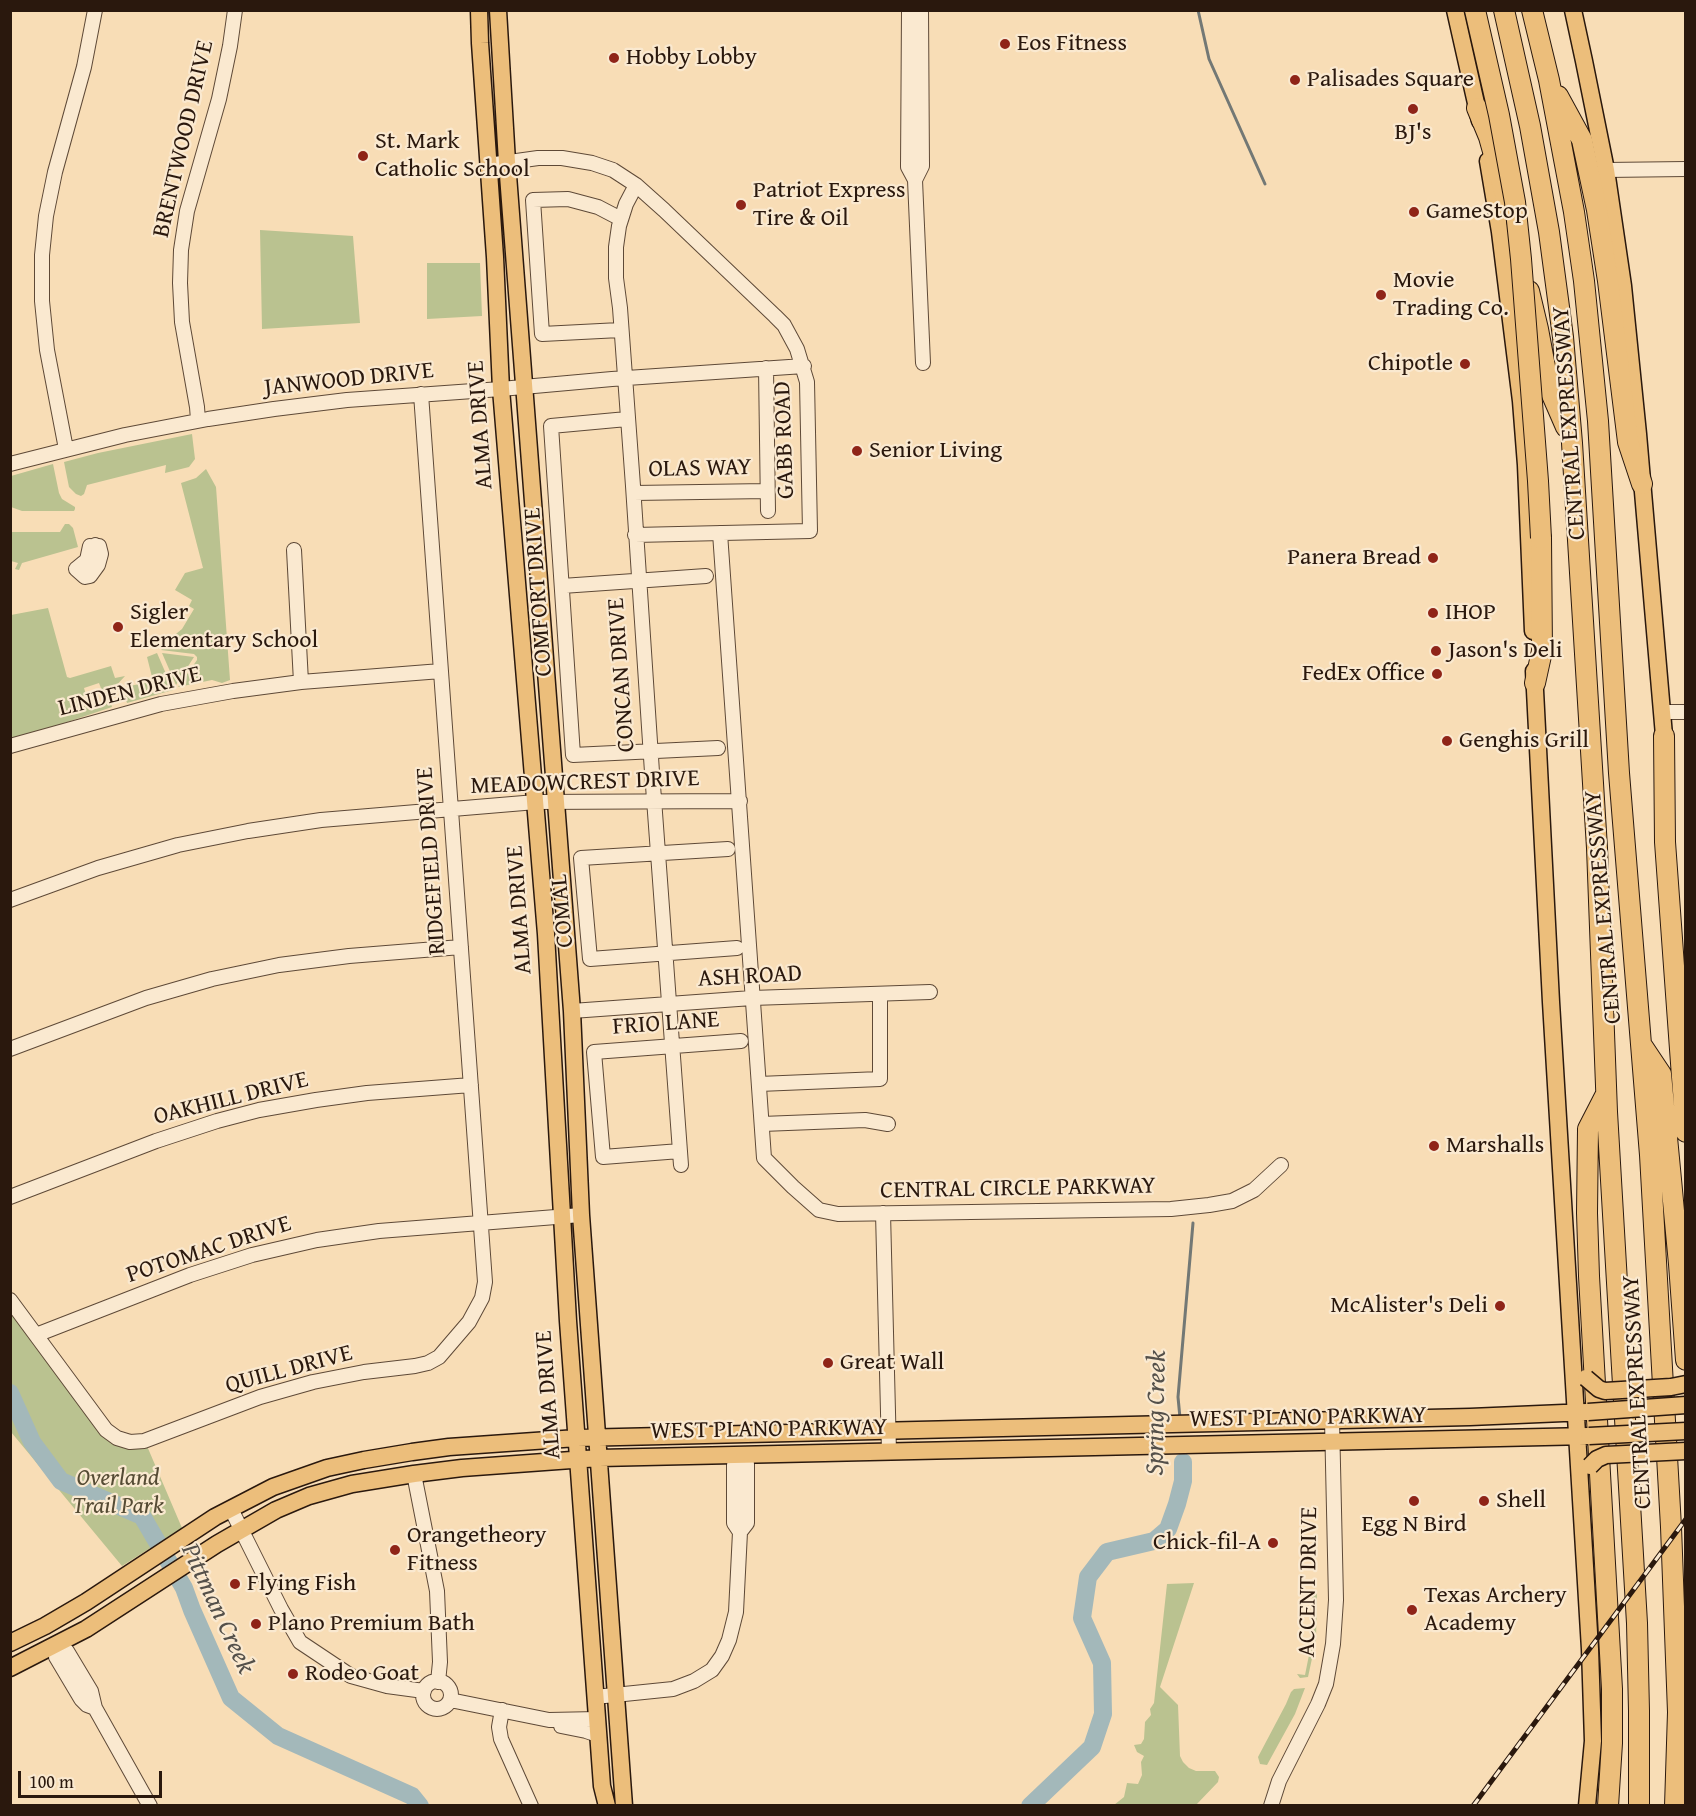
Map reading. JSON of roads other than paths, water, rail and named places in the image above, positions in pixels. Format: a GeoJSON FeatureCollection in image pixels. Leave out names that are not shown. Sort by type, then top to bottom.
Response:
{"type":"FeatureCollection","features":[{"type":"Feature","properties":{"kind":"highway"},"geometry":{"type":"LineString","coordinates":[[1475,10],[1499,115],[1515,202],[1521,258],[1541,538],[1542,651],[1535,683]]}},
{"type":"Feature","properties":{"kind":"highway","name":"CENTRAL EXPRESSWAY"},"geometry":{"type":"LineString","coordinates":[[1504,10],[1530,126],[1549,232],[1563,337],[1572,443],[1597,859],[1606,1094],[1637,1634],[1639,1806]]}},
{"type":"Feature","properties":{"kind":"highway","name":"CENTRAL EXPRESSWAY"},"geometry":{"type":"LineString","coordinates":[[1532,10],[1549,80],[1574,212],[1592,351],[1602,479],[1619,773],[1650,1155],[1674,1580],[1678,1712],[1675,1806]]}},
{"type":"Feature","properties":{"kind":"highway"},"geometry":{"type":"LineString","coordinates":[[1549,80],[1582,140],[1605,261],[1628,442],[1642,484]]}},
{"type":"Feature","properties":{"kind":"highway"},"geometry":{"type":"LineString","coordinates":[[1477,108],[1489,137],[1500,176],[1538,329],[1549,388],[1572,443]]}},
{"type":"Feature","properties":{"kind":"highway"},"geometry":{"type":"LineString","coordinates":[[1664,736],[1665,842],[1686,1132]]}},
{"type":"Feature","properties":{"kind":"highway"},"geometry":{"type":"LineString","coordinates":[[1641,1045],[1661,1074],[1684,1314],[1686,1360]]}},
{"type":"Feature","properties":{"kind":"highway"},"geometry":{"type":"LineString","coordinates":[[1606,1094],[1588,1129],[1587,1213],[1612,1689],[1608,1806]]}},
{"type":"Feature","properties":{"kind":"main road","name":"ALMA DRIVE"},"geometry":{"type":"LineString","coordinates":[[479,10],[501,389],[536,802],[578,1459],[602,1786],[607,1806]]}},
{"type":"Feature","properties":{"kind":"main road","name":"ALMA DRIVE"},"geometry":{"type":"LineString","coordinates":[[498,10],[507,162],[572,1011],[581,1215],[624,1806]]}},
{"type":"Feature","properties":{"kind":"main road","name":"CENTRAL EXPRESSWAY"},"geometry":{"type":"LineString","coordinates":[[1455,10],[1477,108],[1500,232],[1521,401],[1526,465],[1551,1002],[1573,1358],[1582,1412],[1581,1494],[1593,1741],[1587,1806]]}},
{"type":"Feature","properties":{"kind":"main road"},"geometry":{"type":"LineString","coordinates":[[1573,10],[1606,170],[1623,286],[1686,1002]]}},
{"type":"Feature","properties":{"kind":"main road"},"geometry":{"type":"LineString","coordinates":[[1573,1358],[1586,1378],[1605,1391],[1686,1384]]}},
{"type":"Feature","properties":{"kind":"main road","name":"WEST PLANO PARKWAY"},"geometry":{"type":"LineString","coordinates":[[10,1643],[86,1602],[182,1539],[273,1487],[327,1468],[412,1452],[448,1447],[597,1437],[1332,1420],[1582,1412],[1686,1405]]}},
{"type":"Feature","properties":{"kind":"main road"},"geometry":{"type":"LineString","coordinates":[[1123,1425],[1125,1446]]}},
{"type":"Feature","properties":{"kind":"main road","name":"WEST PLANO PARKWAY"},"geometry":{"type":"LineString","coordinates":[[10,1668],[109,1616],[191,1560],[276,1510],[309,1496],[352,1484],[414,1474],[462,1468],[599,1458],[1583,1437],[1686,1431]]}},
{"type":"Feature","properties":{"kind":"main road"},"geometry":{"type":"LineString","coordinates":[[1581,1494],[1590,1466],[1597,1459],[1606,1455],[1686,1451]]}},
{"type":"Feature","properties":{"kind":"main road"},"geometry":{"type":"LineString","coordinates":[[412,1452],[414,1474]]}},
{"type":"Feature","properties":{"kind":"main road"},"geometry":{"type":"LineString","coordinates":[[598,1727],[606,1725],[619,1741]]}},
{"type":"Feature","properties":{"kind":"street"},"geometry":{"type":"LineString","coordinates":[[66,449],[47,350],[42,301],[42,255],[46,216],[55,172],[84,67],[95,10]]}},
{"type":"Feature","properties":{"kind":"street","name":"BRENTWOOD DRIVE"},"geometry":{"type":"LineString","coordinates":[[198,420],[183,322],[180,284],[181,250],[188,211],[219,99],[235,10]]}},
{"type":"Feature","properties":{"kind":"street"},"geometry":{"type":"LineString","coordinates":[[909,10],[908,168],[915,180],[923,363]]}},
{"type":"Feature","properties":{"kind":"street"},"geometry":{"type":"LineString","coordinates":[[915,180],[922,166],[921,10]]}},
{"type":"Feature","properties":{"kind":"street"},"geometry":{"type":"LineString","coordinates":[[489,165],[554,158],[582,161],[613,170],[636,185]]}},
{"type":"Feature","properties":{"kind":"street"},"geometry":{"type":"LineString","coordinates":[[1606,170],[1686,169]]}},
{"type":"Feature","properties":{"kind":"street","name":"CONCAN DRIVE"},"geometry":{"type":"LineString","coordinates":[[603,1157],[681,1158],[657,853],[634,493],[620,308],[615,278],[616,247],[621,219],[636,185]]}},
{"type":"Feature","properties":{"kind":"street","name":"GABB ROAD"},"geometry":{"type":"LineString","coordinates":[[636,185],[784,325],[804,366],[807,381],[810,531],[720,533]]}},
{"type":"Feature","properties":{"kind":"street"},"geometry":{"type":"LineString","coordinates":[[621,219],[598,207],[568,199],[533,200],[542,334],[621,330]]}},
{"type":"Feature","properties":{"kind":"street","name":"JANWOOD DRIVE"},"geometry":{"type":"LineString","coordinates":[[10,464],[125,435],[198,420],[274,409],[421,394],[804,366]]}},
{"type":"Feature","properties":{"kind":"street"},"geometry":{"type":"LineString","coordinates":[[766,368],[768,511]]}},
{"type":"Feature","properties":{"kind":"street","name":"RIDGEFIELD DRIVE"},"geometry":{"type":"LineString","coordinates":[[421,394],[485,1282],[482,1298],[469,1322]]}},
{"type":"Feature","properties":{"kind":"street","name":"COMFORT DRIVE"},"geometry":{"type":"LineString","coordinates":[[627,419],[551,426],[573,755],[650,751]]}},
{"type":"Feature","properties":{"kind":"street","name":"OLAS WAY"},"geometry":{"type":"LineString","coordinates":[[634,493],[767,491]]}},
{"type":"Feature","properties":{"kind":"street"},"geometry":{"type":"LineString","coordinates":[[635,535],[720,533],[762,1124],[865,1120],[888,1124]]}},
{"type":"Feature","properties":{"kind":"street"},"geometry":{"type":"LineString","coordinates":[[294,550],[302,682]]}},
{"type":"Feature","properties":{"kind":"street"},"geometry":{"type":"LineString","coordinates":[[562,586],[706,576]]}},
{"type":"Feature","properties":{"kind":"street","name":"LINDEN DRIVE"},"geometry":{"type":"LineString","coordinates":[[10,746],[161,704],[233,691],[302,682],[441,671]]}},
{"type":"Feature","properties":{"kind":"street"},"geometry":{"type":"LineString","coordinates":[[1662,712],[1686,712]]}},
{"type":"Feature","properties":{"kind":"street"},"geometry":{"type":"LineString","coordinates":[[650,751],[717,748]]}},
{"type":"Feature","properties":{"kind":"street","name":"MEADOWCREST DRIVE"},"geometry":{"type":"LineString","coordinates":[[10,900],[98,868],[190,843],[321,820],[536,802],[740,801]]}},
{"type":"Feature","properties":{"kind":"street"},"geometry":{"type":"LineString","coordinates":[[657,853],[728,849]]}},
{"type":"Feature","properties":{"kind":"street","name":"COMAL"},"geometry":{"type":"LineString","coordinates":[[657,853],[581,858],[590,959],[665,954]]}},
{"type":"Feature","properties":{"kind":"street"},"geometry":{"type":"LineString","coordinates":[[10,1049],[146,998],[212,980],[279,965],[395,951],[461,947]]}},
{"type":"Feature","properties":{"kind":"street"},"geometry":{"type":"LineString","coordinates":[[665,954],[737,948]]}},
{"type":"Feature","properties":{"kind":"street","name":"ASH ROAD"},"geometry":{"type":"LineString","coordinates":[[572,1011],[752,998],[930,992]]}},
{"type":"Feature","properties":{"kind":"street"},"geometry":{"type":"LineString","coordinates":[[759,1084],[880,1079],[880,994]]}},
{"type":"Feature","properties":{"kind":"street","name":"FRIO LANE"},"geometry":{"type":"LineString","coordinates":[[603,1157],[594,1052],[741,1041]]}},
{"type":"Feature","properties":{"kind":"street","name":"OAKHILL DRIVE"},"geometry":{"type":"LineString","coordinates":[[10,1197],[156,1141],[259,1110],[367,1093],[471,1085]]}},
{"type":"Feature","properties":{"kind":"street","name":"CENTRAL CIRCLE PARKWAY"},"geometry":{"type":"LineString","coordinates":[[762,1124],[764,1158],[819,1210],[838,1214],[1171,1209],[1209,1205],[1232,1201],[1254,1190],[1281,1165]]}},
{"type":"Feature","properties":{"kind":"street"},"geometry":{"type":"LineString","coordinates":[[883,1214],[889,1452]]}},
{"type":"Feature","properties":{"kind":"street","name":"POTOMAC DRIVE"},"geometry":{"type":"LineString","coordinates":[[36,1335],[190,1275],[252,1255],[317,1240],[379,1231],[581,1215]]}},
{"type":"Feature","properties":{"kind":"street"},"geometry":{"type":"LineString","coordinates":[[10,1300],[36,1335]]}},
{"type":"Feature","properties":{"kind":"street","name":"QUILL DRIVE"},"geometry":{"type":"LineString","coordinates":[[36,1335],[106,1430],[117,1438],[130,1442],[144,1441],[260,1397],[313,1382],[428,1363],[439,1357],[469,1322]]}},
{"type":"Feature","properties":{"kind":"street","name":"ACCENT DRIVE"},"geometry":{"type":"LineString","coordinates":[[1271,1806],[1279,1781],[1318,1704],[1326,1683],[1331,1655],[1336,1600],[1332,1420]]}},
{"type":"Feature","properties":{"kind":"street"},"geometry":{"type":"LineString","coordinates":[[595,1697],[673,1689],[694,1681],[712,1670],[722,1656],[729,1640],[736,1612],[740,1532],[747,1523],[747,1464],[740,1455],[741,1434]]}},
{"type":"Feature","properties":{"kind":"street"},"geometry":{"type":"LineString","coordinates":[[414,1474],[436,1591],[440,1662],[438,1682]]}},
{"type":"Feature","properties":{"kind":"street"},"geometry":{"type":"LineString","coordinates":[[231,1509],[300,1642],[351,1676],[387,1686],[424,1692]]}},
{"type":"Feature","properties":{"kind":"street"},"geometry":{"type":"LineString","coordinates":[[57,1645],[67,1651],[91,1692],[95,1708],[150,1806]]}},
{"type":"Feature","properties":{"kind":"street"},"geometry":{"type":"LineString","coordinates":[[438,1682],[445,1684],[448,1688],[450,1700],[444,1707],[435,1709],[424,1701],[424,1692],[429,1684],[438,1682]]}},
{"type":"Feature","properties":{"kind":"street"},"geometry":{"type":"LineString","coordinates":[[450,1700],[549,1720],[598,1727]]}},
{"type":"Feature","properties":{"kind":"street"},"geometry":{"type":"LineString","coordinates":[[502,1710],[499,1727],[501,1739],[531,1806]]}},
{"type":"Feature","properties":{"kind":"waterway","name":"Spring Creek"},"geometry":{"type":"LineString","coordinates":[[1198,10],[1209,59],[1265,184]]}},
{"type":"Feature","properties":{"kind":"waterway","name":"Spring Creek"},"geometry":{"type":"LineString","coordinates":[[1180,1418],[1178,1397],[1193,1223]]}},
{"type":"Feature","properties":{"kind":"waterway","name":"Pittman Creek"},"geometry":{"type":"LineString","coordinates":[[10,1393],[32,1442],[61,1481],[142,1516],[184,1588],[231,1698],[278,1736],[412,1796],[420,1806]]}},
{"type":"Feature","properties":{"kind":"waterway","name":"Spring Creek"},"geometry":{"type":"LineString","coordinates":[[1183,1452],[1183,1462]]}},
{"type":"Feature","properties":{"kind":"waterway","name":"Spring Creek"},"geometry":{"type":"LineString","coordinates":[[1030,1806],[1092,1747],[1103,1714],[1102,1663],[1082,1618],[1088,1577],[1107,1552],[1154,1541],[1168,1529],[1183,1481],[1183,1462]]}},
{"type":"Feature","properties":{"kind":"railway"},"geometry":{"type":"LineString","coordinates":[[1473,1806],[1686,1519]]}},
{"type":"Feature","properties":{"kind":"place","name":"Eos Fitness"},"geometry":{"type":"Point","coordinates":[1005,44]}},
{"type":"Feature","properties":{"kind":"place","name":"Hobby Lobby"},"geometry":{"type":"Point","coordinates":[614,58]}},
{"type":"Feature","properties":{"kind":"place","name":"Palisades Square"},"geometry":{"type":"Point","coordinates":[1295,80]}},
{"type":"Feature","properties":{"kind":"place","name":"BJ's"},"geometry":{"type":"Point","coordinates":[1413,109]}},
{"type":"Feature","properties":{"kind":"place","name":"St. Mark Catholic School"},"geometry":{"type":"Point","coordinates":[363,156]}},
{"type":"Feature","properties":{"kind":"place","name":"Patriot Express Tire & Oil"},"geometry":{"type":"Point","coordinates":[741,205]}},
{"type":"Feature","properties":{"kind":"place","name":"GameStop"},"geometry":{"type":"Point","coordinates":[1414,212]}},
{"type":"Feature","properties":{"kind":"place","name":"Movie Trading Co."},"geometry":{"type":"Point","coordinates":[1381,295]}},
{"type":"Feature","properties":{"kind":"place","name":"Chipotle"},"geometry":{"type":"Point","coordinates":[1465,364]}},
{"type":"Feature","properties":{"kind":"place","name":"Senior Living"},"geometry":{"type":"Point","coordinates":[857,451]}},
{"type":"Feature","properties":{"kind":"place","name":"Panera Bread"},"geometry":{"type":"Point","coordinates":[1433,558]}},
{"type":"Feature","properties":{"kind":"place","name":"IHOP"},"geometry":{"type":"Point","coordinates":[1433,613]}},
{"type":"Feature","properties":{"kind":"place","name":"Sigler Elementary School"},"geometry":{"type":"Point","coordinates":[118,627]}},
{"type":"Feature","properties":{"kind":"place","name":"Jason's Deli"},"geometry":{"type":"Point","coordinates":[1436,651]}},
{"type":"Feature","properties":{"kind":"place","name":"FedEx Office"},"geometry":{"type":"Point","coordinates":[1437,674]}},
{"type":"Feature","properties":{"kind":"place","name":"Genghis Grill"},"geometry":{"type":"Point","coordinates":[1447,741]}},
{"type":"Feature","properties":{"kind":"place","name":"Marshalls"},"geometry":{"type":"Point","coordinates":[1434,1146]}},
{"type":"Feature","properties":{"kind":"place","name":"McAlister's Deli"},"geometry":{"type":"Point","coordinates":[1500,1306]}},
{"type":"Feature","properties":{"kind":"place","name":"Great Wall"},"geometry":{"type":"Point","coordinates":[828,1363]}},
{"type":"Feature","properties":{"kind":"place","name":"Egg N Bird"},"geometry":{"type":"Point","coordinates":[1414,1501]}},
{"type":"Feature","properties":{"kind":"place","name":"Shell"},"geometry":{"type":"Point","coordinates":[1484,1501]}},
{"type":"Feature","properties":{"kind":"place","name":"Chick-fil-A"},"geometry":{"type":"Point","coordinates":[1273,1543]}},
{"type":"Feature","properties":{"kind":"place","name":"Orangetheory Fitness"},"geometry":{"type":"Point","coordinates":[395,1550]}},
{"type":"Feature","properties":{"kind":"place","name":"Flying Fish"},"geometry":{"type":"Point","coordinates":[235,1584]}},
{"type":"Feature","properties":{"kind":"place","name":"Texas Archery Academy"},"geometry":{"type":"Point","coordinates":[1412,1610]}},
{"type":"Feature","properties":{"kind":"place","name":"Plano Premium Bath"},"geometry":{"type":"Point","coordinates":[256,1624]}},
{"type":"Feature","properties":{"kind":"place","name":"Rodeo Goat"},"geometry":{"type":"Point","coordinates":[293,1674]}},
{"type":"Feature","properties":{"kind":"park label","name":"Overland Trail Park"},"geometry":{"type":"Point","coordinates":[118,1493]}}]}
